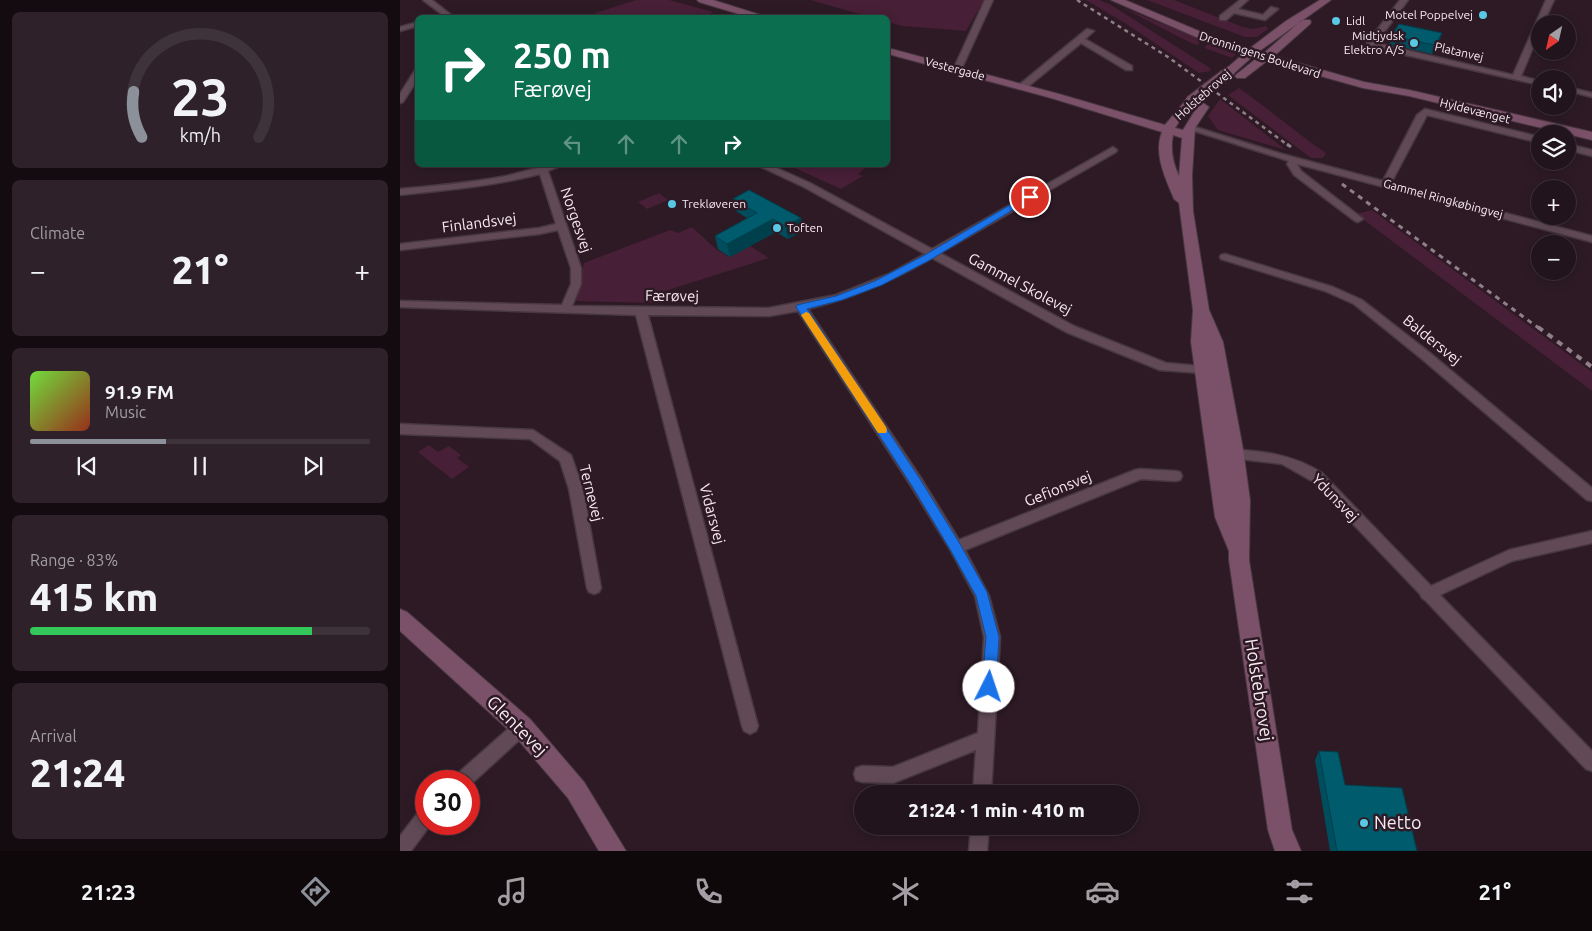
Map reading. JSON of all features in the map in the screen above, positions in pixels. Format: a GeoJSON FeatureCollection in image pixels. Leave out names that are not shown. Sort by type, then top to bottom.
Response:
{"type":"FeatureCollection","features":[{"type":"Feature","properties":{"kind":"main road"},"geometry":{"type":"LineString","coordinates":[[702,0],[755,15]]}},
{"type":"Feature","properties":{"kind":"main road","name":"Dronningens Boulevard"},"geometry":{"type":"LineString","coordinates":[[1116,0],[1164,21],[1362,85],[1409,93],[1592,136]]}},
{"type":"Feature","properties":{"kind":"main road","name":"Dronningens Boulevard"},"geometry":{"type":"LineString","coordinates":[[1139,0],[1262,52],[1409,93]]}},
{"type":"Feature","properties":{"kind":"main road"},"geometry":{"type":"LineString","coordinates":[[1262,52],[1301,16],[1326,0]]}},
{"type":"Feature","properties":{"kind":"main road"},"geometry":{"type":"LineString","coordinates":[[1262,52],[1304,25],[1316,8]]}},
{"type":"Feature","properties":{"kind":"main road","name":"Vestergade"},"geometry":{"type":"LineString","coordinates":[[890,52],[1180,130]]}},
{"type":"Feature","properties":{"kind":"main road","name":"Holstebrovej"},"geometry":{"type":"LineString","coordinates":[[1238,550],[1225,517],[1198,342],[1201,310],[1186,211],[1180,130],[1190,102],[1229,72],[1262,52]]}},
{"type":"Feature","properties":{"kind":"main road","name":"Holstebrovej"},"geometry":{"type":"LineString","coordinates":[[1186,211],[1164,152],[1180,130],[1203,107],[1242,76],[1262,52]]}},
{"type":"Feature","properties":{"kind":"main road","name":"Holstebrovej"},"geometry":{"type":"LineString","coordinates":[[1201,310],[1215,342],[1235,455],[1241,500],[1238,550],[1282,844]]}},
{"type":"Feature","properties":{"kind":"main road","name":"Glentevej"},"geometry":{"type":"LineString","coordinates":[[400,618],[522,727],[576,790],[613,851]]}},
{"type":"Feature","properties":{"kind":"street"},"geometry":{"type":"LineString","coordinates":[[427,0],[449,15]]}},
{"type":"Feature","properties":{"kind":"street"},"geometry":{"type":"LineString","coordinates":[[958,70],[989,0]]}},
{"type":"Feature","properties":{"kind":"street"},"geometry":{"type":"LineString","coordinates":[[1223,18],[1244,0]]}},
{"type":"Feature","properties":{"kind":"street","name":"Platanvej"},"geometry":{"type":"LineString","coordinates":[[1404,0],[1371,42],[1373,46],[1531,81]]}},
{"type":"Feature","properties":{"kind":"street"},"geometry":{"type":"LineString","coordinates":[[1516,78],[1550,0]]}},
{"type":"Feature","properties":{"kind":"street"},"geometry":{"type":"LineString","coordinates":[[1232,10],[1265,18],[1274,9]]}},
{"type":"Feature","properties":{"kind":"street"},"geometry":{"type":"LineString","coordinates":[[400,29],[415,25]]}},
{"type":"Feature","properties":{"kind":"street"},"geometry":{"type":"LineString","coordinates":[[1022,87],[1090,31]]}},
{"type":"Feature","properties":{"kind":"street"},"geometry":{"type":"LineString","coordinates":[[1080,39],[1129,68]]}},
{"type":"Feature","properties":{"kind":"street"},"geometry":{"type":"LineString","coordinates":[[400,100],[415,77]]}},
{"type":"Feature","properties":{"kind":"street"},"geometry":{"type":"LineString","coordinates":[[1576,91],[1592,95]]}},
{"type":"Feature","properties":{"kind":"street","name":"Hyldevænget"},"geometry":{"type":"LineString","coordinates":[[1386,184],[1424,112],[1531,138]]}},
{"type":"Feature","properties":{"kind":"street","name":"Gammel Ringkøbingvej"},"geometry":{"type":"LineString","coordinates":[[1180,130],[1592,239]]}},
{"type":"Feature","properties":{"kind":"street"},"geometry":{"type":"LineString","coordinates":[[1576,149],[1592,153]]}},
{"type":"Feature","properties":{"kind":"street","name":"Færøvej"},"geometry":{"type":"LineString","coordinates":[[400,304],[641,311],[769,312],[801,307],[839,298],[878,283],[931,255],[1113,150]]}},
{"type":"Feature","properties":{"kind":"street"},"geometry":{"type":"LineString","coordinates":[[1294,160],[1292,164],[1296,173],[1358,219]]}},
{"type":"Feature","properties":{"kind":"street"},"geometry":{"type":"LineString","coordinates":[[400,192],[493,182],[551,167]]}},
{"type":"Feature","properties":{"kind":"street","name":"Gammel Skolevej"},"geometry":{"type":"LineString","coordinates":[[767,167],[808,185],[931,255],[1070,329],[1115,349],[1164,367],[1203,371],[1221,370]]}},
{"type":"Feature","properties":{"kind":"street","name":"Norgesvej"},"geometry":{"type":"LineString","coordinates":[[543,170],[576,268],[576,284],[566,308]]}},
{"type":"Feature","properties":{"kind":"street","name":"Finlandsvej"},"geometry":{"type":"LineString","coordinates":[[400,247],[539,231],[562,226]]}},
{"type":"Feature","properties":{"kind":"street","name":"Baldersvej"},"geometry":{"type":"LineString","coordinates":[[1225,257],[1329,289],[1358,302],[1426,356],[1592,496]]}},
{"type":"Feature","properties":{"kind":"street"},"geometry":{"type":"LineString","coordinates":[[801,307],[916,482],[956,547],[982,596],[992,637],[983,785]]}},
{"type":"Feature","properties":{"kind":"street","name":"Vidarsvej"},"geometry":{"type":"LineString","coordinates":[[641,311],[750,726]]}},
{"type":"Feature","properties":{"kind":"street","name":"Ternevej"},"geometry":{"type":"LineString","coordinates":[[400,429],[533,435],[566,458],[576,489],[594,588]]}},
{"type":"Feature","properties":{"kind":"street","name":"Ydunsvej"},"geometry":{"type":"LineString","coordinates":[[1216,454],[1284,458],[1303,467],[1316,477],[1592,763]]}},
{"type":"Feature","properties":{"kind":"street","name":"Gefionsvej"},"geometry":{"type":"LineString","coordinates":[[956,547],[1140,474],[1175,476]]}},
{"type":"Feature","properties":{"kind":"street"},"geometry":{"type":"LineString","coordinates":[[1427,594],[1509,556],[1592,536]]}},
{"type":"Feature","properties":{"kind":"street"},"geometry":{"type":"LineString","coordinates":[[474,770],[522,727]]}},
{"type":"Feature","properties":{"kind":"street"},"geometry":{"type":"LineString","coordinates":[[862,774],[893,775],[986,738]]}},
{"type":"Feature","properties":{"kind":"street"},"geometry":{"type":"LineString","coordinates":[[400,851],[415,831]]}},
{"type":"Feature","properties":{"kind":"street"},"geometry":{"type":"LineString","coordinates":[[978,851],[979,835]]}},
{"type":"Feature","properties":{"kind":"shaded area"},"geometry":{"type":"Polygon","coordinates":[[[636,0],[669,0],[713,12],[708,15],[589,15],[636,0]]]}},
{"type":"Feature","properties":{"kind":"shaded area"},"geometry":{"type":"Polygon","coordinates":[[[810,0],[984,0],[966,31],[902,26],[890,23],[890,15],[863,15],[810,0]]]}},
{"type":"Feature","properties":{"kind":"shaded area"},"geometry":{"type":"Polygon","coordinates":[[[1086,0],[1099,0],[1111,5],[1210,68],[1211,71],[1199,73],[1128,25],[1086,0]]]}},
{"type":"Feature","properties":{"kind":"shaded area"},"geometry":{"type":"Polygon","coordinates":[[[1147,0],[1174,0],[1243,27],[1253,29],[1266,26],[1268,29],[1257,37],[1245,37],[1147,0]]]}},
{"type":"Feature","properties":{"kind":"shaded area"},"geometry":{"type":"Polygon","coordinates":[[[1121,7],[1236,54],[1232,58],[1207,49],[1205,47],[1207,44],[1201,42],[1197,45],[1189,42],[1121,7]]]}},
{"type":"Feature","properties":{"kind":"shaded area"},"geometry":{"type":"Polygon","coordinates":[[[1239,88],[1326,153],[1323,158],[1311,158],[1228,95],[1239,88]]]}},
{"type":"Feature","properties":{"kind":"shaded area"},"geometry":{"type":"Polygon","coordinates":[[[1220,99],[1286,150],[1218,130],[1208,116],[1220,99]]]}},
{"type":"Feature","properties":{"kind":"shaded area"},"geometry":{"type":"Polygon","coordinates":[[[792,167],[867,167],[858,174],[863,176],[841,189],[792,167]]]}},
{"type":"Feature","properties":{"kind":"shaded area"},"geometry":{"type":"Polygon","coordinates":[[[659,193],[668,200],[647,209],[638,202],[659,193]]]}},
{"type":"Feature","properties":{"kind":"shaded area"},"geometry":{"type":"Polygon","coordinates":[[[1372,210],[1592,372],[1592,391],[1356,214],[1372,210]]]}},
{"type":"Feature","properties":{"kind":"shaded area"},"geometry":{"type":"Polygon","coordinates":[[[692,227],[716,249],[729,257],[750,246],[769,258],[659,293],[656,303],[576,301],[584,263],[670,230],[678,233],[692,227]]]}},
{"type":"Feature","properties":{"kind":"shaded area"},"geometry":{"type":"Polygon","coordinates":[[[429,445],[438,452],[449,446],[461,455],[457,458],[469,467],[452,479],[418,452],[429,445]]]}},
{"type":"Feature","properties":{"kind":"building"},"geometry":{"type":"Polygon","coordinates":[[[1399,24],[1442,33],[1435,45],[1391,36],[1399,24]]]}},
{"type":"Feature","properties":{"kind":"building"},"geometry":{"type":"Polygon","coordinates":[[[749,190],[801,218],[785,226],[773,219],[727,244],[715,236],[757,213],[733,199],[749,190]]]}},
{"type":"Feature","properties":{"kind":"building","name":"Netto"},"geometry":{"type":"Polygon","coordinates":[[[1319,751],[1338,752],[1345,785],[1402,788],[1417,851],[1337,851],[1319,751]]]}},
{"type":"Feature","properties":{"kind":"railway"},"geometry":{"type":"LineString","coordinates":[[1077,0],[1168,57],[1289,146]]}},
{"type":"Feature","properties":{"kind":"railway"},"geometry":{"type":"LineString","coordinates":[[1287,144],[1291,147]]}},
{"type":"Feature","properties":{"kind":"railway"},"geometry":{"type":"LineString","coordinates":[[1342,184],[1540,329]]}},
{"type":"Feature","properties":{"kind":"railway"},"geometry":{"type":"LineString","coordinates":[[1538,327],[1592,367]]}},
{"type":"Feature","properties":{"kind":"slow traffic"},"geometry":{"type":"LineString","coordinates":[[806,315],[882,430]]}},
{"type":"Feature","properties":{"kind":"place","name":"Motel Poppelvej"},"geometry":{"type":"Point","coordinates":[1483,15]}},
{"type":"Feature","properties":{"kind":"place","name":"Lidl"},"geometry":{"type":"Point","coordinates":[1336,21]}},
{"type":"Feature","properties":{"kind":"place","name":"Midtjydsk Elektro A/S"},"geometry":{"type":"Point","coordinates":[1414,43]}},
{"type":"Feature","properties":{"kind":"place","name":"Trekløveren"},"geometry":{"type":"Point","coordinates":[672,204]}},
{"type":"Feature","properties":{"kind":"place","name":"Toften"},"geometry":{"type":"Point","coordinates":[777,228]}},
{"type":"Feature","properties":{"kind":"place","name":"Netto"},"geometry":{"type":"Point","coordinates":[1364,823]}},
{"type":"Feature","properties":{"kind":"route"},"geometry":{"type":"LineString","coordinates":[[989,687],[992,637],[982,596],[956,547],[916,482],[801,307],[839,298],[893,276],[1030,197]]}}]}
